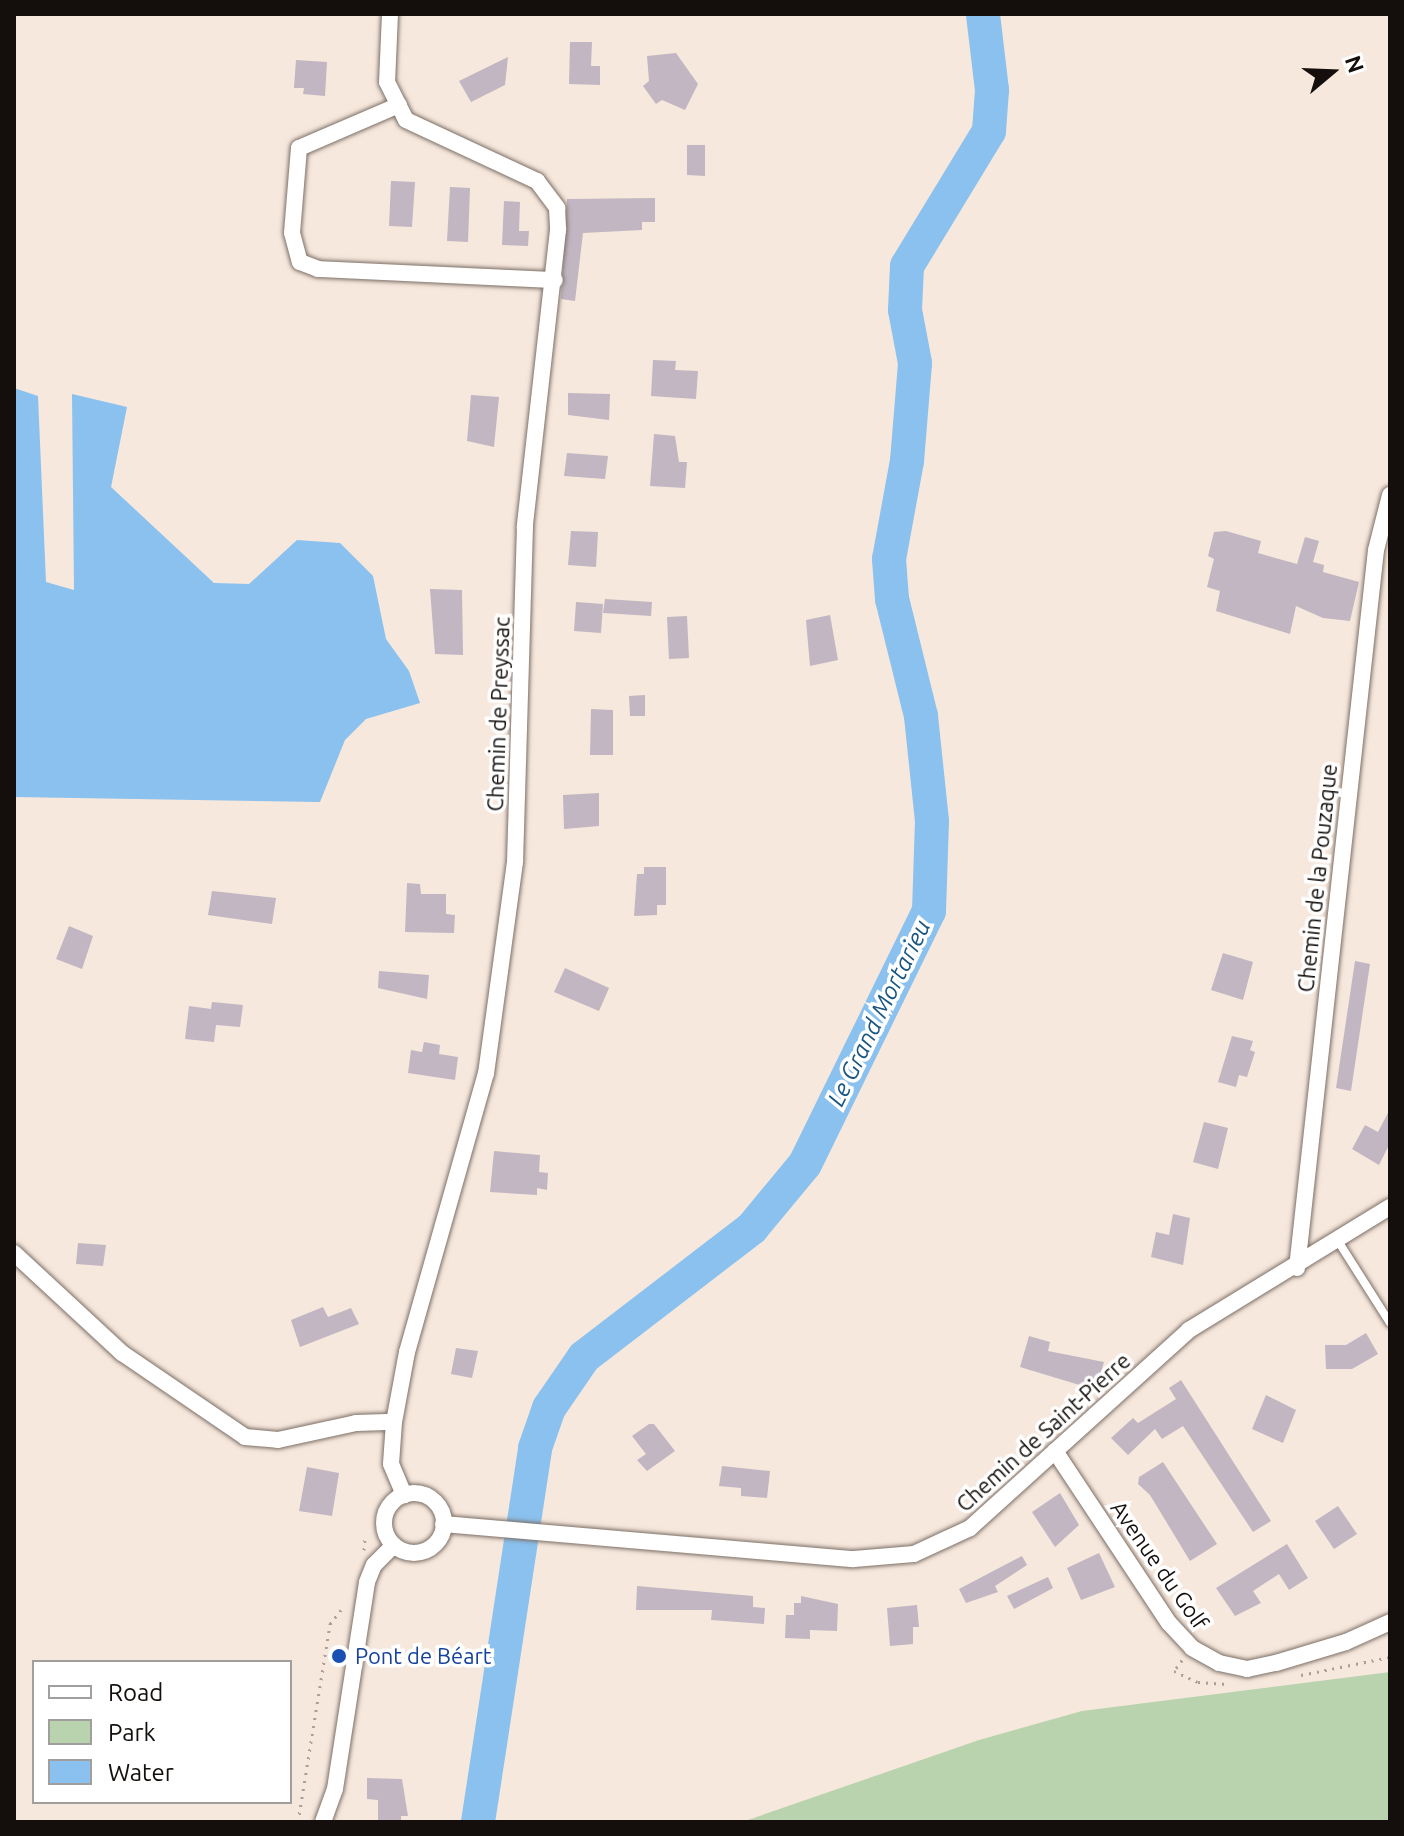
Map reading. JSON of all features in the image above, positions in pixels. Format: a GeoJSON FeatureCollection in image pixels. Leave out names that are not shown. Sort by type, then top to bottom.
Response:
{"type":"FeatureCollection","features":[{"type":"Feature","properties":{"kind":"street","name":"Chemin de Preyssac"},"geometry":{"type":"LineString","coordinates":[[390,14],[387,82],[406,120],[440,140],[537,181],[557,208],[555,280],[525,526],[515,862],[498,1002],[470,1143],[407,1352],[394,1422],[391,1464],[404,1495]]}},
{"type":"Feature","properties":{"kind":"street"},"geometry":{"type":"LineString","coordinates":[[399,105],[299,148],[292,233],[300,262],[318,269],[555,280]]}},
{"type":"Feature","properties":{"kind":"street","name":"Chemin de la Pouzaque"},"geometry":{"type":"LineString","coordinates":[[1297,1268],[1376,550],[1390,495]]}},
{"type":"Feature","properties":{"kind":"street","name":"Chemin de Saint-Pierre"},"geometry":{"type":"LineString","coordinates":[[443,1524],[854,1559],[914,1554],[970,1528],[1189,1330],[1297,1268],[1390,1207]]}},
{"type":"Feature","properties":{"kind":"street"},"geometry":{"type":"LineString","coordinates":[[14,1253],[122,1353],[245,1437],[278,1440],[356,1423],[394,1422]]}},
{"type":"Feature","properties":{"kind":"street","name":"Avenue du Golf"},"geometry":{"type":"LineString","coordinates":[[1055,1451],[1169,1623],[1192,1648],[1219,1663],[1247,1669],[1276,1663],[1346,1642],[1390,1622]]}},
{"type":"Feature","properties":{"kind":"street"},"geometry":{"type":"LineString","coordinates":[[404,1495],[431,1499],[443,1524],[430,1548],[411,1553],[394,1545],[384,1521],[390,1505],[404,1495]]}},
{"type":"Feature","properties":{"kind":"street"},"geometry":{"type":"LineString","coordinates":[[323,1822],[335,1789],[367,1582],[374,1565],[394,1545]]}},
{"type":"Feature","properties":{"kind":"lane"},"geometry":{"type":"LineString","coordinates":[[1338,1241],[1390,1323]]}},
{"type":"Feature","properties":{"kind":"path"},"geometry":{"type":"LineString","coordinates":[[363,1555],[365,1539]]}},
{"type":"Feature","properties":{"kind":"path"},"geometry":{"type":"LineString","coordinates":[[298,1822],[330,1624],[346,1604]]}},
{"type":"Feature","properties":{"kind":"green space"},"geometry":{"type":"Polygon","coordinates":[[[1390,1672],[1390,1822],[742,1822],[979,1740],[1082,1711],[1390,1672]]]}},
{"type":"Feature","properties":{"kind":"water"},"geometry":{"type":"Polygon","coordinates":[[[14,388],[38,396],[46,582],[74,590],[72,394],[127,407],[111,487],[214,583],[249,584],[297,540],[340,543],[373,576],[386,639],[409,671],[420,703],[366,719],[345,740],[320,802],[14,797],[14,388]]]}},
{"type":"Feature","properties":{"kind":"building"},"geometry":{"type":"Polygon","coordinates":[[[570,42],[592,42],[591,66],[600,66],[600,85],[569,84],[570,42]]]}},
{"type":"Feature","properties":{"kind":"building"},"geometry":{"type":"Polygon","coordinates":[[[676,53],[698,84],[685,110],[662,100],[656,104],[643,86],[649,81],[647,56],[676,53]]]}},
{"type":"Feature","properties":{"kind":"building"},"geometry":{"type":"Polygon","coordinates":[[[508,57],[505,85],[471,102],[459,81],[508,57]]]}},
{"type":"Feature","properties":{"kind":"building"},"geometry":{"type":"Polygon","coordinates":[[[296,60],[327,62],[325,96],[303,94],[304,88],[294,88],[296,60]]]}},
{"type":"Feature","properties":{"kind":"building"},"geometry":{"type":"Polygon","coordinates":[[[687,145],[705,145],[705,176],[687,175],[687,145]]]}},
{"type":"Feature","properties":{"kind":"building"},"geometry":{"type":"Polygon","coordinates":[[[391,181],[415,182],[412,227],[389,226],[391,181]]]}},
{"type":"Feature","properties":{"kind":"building"},"geometry":{"type":"Polygon","coordinates":[[[450,187],[470,188],[468,242],[447,241],[450,187]]]}},
{"type":"Feature","properties":{"kind":"building"},"geometry":{"type":"Polygon","coordinates":[[[655,198],[655,222],[642,222],[642,230],[583,233],[575,301],[561,299],[567,199],[655,198]]]}},
{"type":"Feature","properties":{"kind":"building"},"geometry":{"type":"Polygon","coordinates":[[[504,201],[520,202],[519,231],[529,231],[528,246],[502,245],[504,201]]]}},
{"type":"Feature","properties":{"kind":"building"},"geometry":{"type":"Polygon","coordinates":[[[653,360],[676,361],[675,370],[698,371],[696,399],[651,396],[653,360]]]}},
{"type":"Feature","properties":{"kind":"building"},"geometry":{"type":"Polygon","coordinates":[[[568,393],[610,394],[609,420],[568,415],[568,393]]]}},
{"type":"Feature","properties":{"kind":"building"},"geometry":{"type":"Polygon","coordinates":[[[471,395],[499,397],[494,447],[467,441],[471,395]]]}},
{"type":"Feature","properties":{"kind":"building"},"geometry":{"type":"Polygon","coordinates":[[[654,434],[675,436],[679,462],[687,462],[685,488],[650,486],[654,434]]]}},
{"type":"Feature","properties":{"kind":"building"},"geometry":{"type":"Polygon","coordinates":[[[567,453],[608,456],[605,479],[564,476],[567,453]]]}},
{"type":"Feature","properties":{"kind":"building"},"geometry":{"type":"Polygon","coordinates":[[[571,531],[598,532],[596,567],[568,565],[571,531]]]}},
{"type":"Feature","properties":{"kind":"building"},"geometry":{"type":"Polygon","coordinates":[[[1226,531],[1261,541],[1258,553],[1297,564],[1305,537],[1319,541],[1313,562],[1324,565],[1323,572],[1359,582],[1350,621],[1323,618],[1296,606],[1290,634],[1216,611],[1220,591],[1207,587],[1214,559],[1208,556],[1214,532],[1226,531]]]}},
{"type":"Feature","properties":{"kind":"building"},"geometry":{"type":"Polygon","coordinates":[[[430,589],[462,590],[463,655],[435,654],[430,589]]]}},
{"type":"Feature","properties":{"kind":"building"},"geometry":{"type":"Polygon","coordinates":[[[605,599],[652,602],[651,616],[603,613],[605,599]]]}},
{"type":"Feature","properties":{"kind":"building"},"geometry":{"type":"Polygon","coordinates":[[[576,602],[603,604],[601,633],[574,631],[576,602]]]}},
{"type":"Feature","properties":{"kind":"building"},"geometry":{"type":"Polygon","coordinates":[[[830,615],[838,660],[810,666],[806,620],[830,615]]]}},
{"type":"Feature","properties":{"kind":"building"},"geometry":{"type":"Polygon","coordinates":[[[687,616],[689,658],[669,659],[667,617],[687,616]]]}},
{"type":"Feature","properties":{"kind":"building"},"geometry":{"type":"Polygon","coordinates":[[[645,695],[645,716],[630,716],[629,696],[645,695]]]}},
{"type":"Feature","properties":{"kind":"building"},"geometry":{"type":"Polygon","coordinates":[[[591,709],[613,710],[613,755],[590,755],[591,709]]]}},
{"type":"Feature","properties":{"kind":"building"},"geometry":{"type":"Polygon","coordinates":[[[599,793],[599,826],[564,829],[563,795],[599,793]]]}},
{"type":"Feature","properties":{"kind":"building"},"geometry":{"type":"Polygon","coordinates":[[[644,867],[666,867],[666,905],[657,905],[657,915],[634,916],[637,874],[644,874],[644,867]]]}},
{"type":"Feature","properties":{"kind":"building"},"geometry":{"type":"Polygon","coordinates":[[[407,883],[420,884],[421,894],[446,894],[446,914],[455,915],[454,933],[405,932],[407,883]]]}},
{"type":"Feature","properties":{"kind":"building"},"geometry":{"type":"Polygon","coordinates":[[[212,891],[276,898],[272,924],[208,915],[212,891]]]}},
{"type":"Feature","properties":{"kind":"building"},"geometry":{"type":"Polygon","coordinates":[[[69,926],[93,936],[82,969],[56,959],[69,926]]]}},
{"type":"Feature","properties":{"kind":"building"},"geometry":{"type":"Polygon","coordinates":[[[1223,953],[1253,962],[1243,1000],[1211,990],[1223,953]]]}},
{"type":"Feature","properties":{"kind":"building"},"geometry":{"type":"Polygon","coordinates":[[[1355,961],[1370,964],[1351,1091],[1336,1088],[1355,961]]]}},
{"type":"Feature","properties":{"kind":"building"},"geometry":{"type":"Polygon","coordinates":[[[565,968],[609,988],[599,1011],[554,992],[565,968]]]}},
{"type":"Feature","properties":{"kind":"building"},"geometry":{"type":"Polygon","coordinates":[[[379,971],[429,975],[427,999],[378,988],[379,971]]]}},
{"type":"Feature","properties":{"kind":"building"},"geometry":{"type":"Polygon","coordinates":[[[212,1002],[243,1005],[240,1027],[216,1025],[214,1042],[185,1039],[189,1006],[211,1009],[212,1002]]]}},
{"type":"Feature","properties":{"kind":"building"},"geometry":{"type":"Polygon","coordinates":[[[1232,1036],[1253,1041],[1250,1050],[1255,1052],[1247,1077],[1239,1075],[1236,1087],[1218,1082],[1232,1036]]]}},
{"type":"Feature","properties":{"kind":"building"},"geometry":{"type":"Polygon","coordinates":[[[424,1042],[440,1045],[439,1054],[458,1057],[455,1080],[408,1073],[411,1050],[422,1052],[424,1042]]]}},
{"type":"Feature","properties":{"kind":"building"},"geometry":{"type":"Polygon","coordinates":[[[1390,1109],[1390,1143],[1379,1165],[1352,1149],[1365,1125],[1378,1132],[1390,1109]]]}},
{"type":"Feature","properties":{"kind":"building"},"geometry":{"type":"Polygon","coordinates":[[[1204,1122],[1228,1128],[1218,1169],[1193,1162],[1204,1122]]]}},
{"type":"Feature","properties":{"kind":"building"},"geometry":{"type":"Polygon","coordinates":[[[494,1151],[540,1155],[539,1172],[548,1173],[547,1190],[537,1188],[537,1195],[490,1192],[494,1151]]]}},
{"type":"Feature","properties":{"kind":"building"},"geometry":{"type":"Polygon","coordinates":[[[1173,1214],[1190,1218],[1183,1265],[1151,1257],[1156,1232],[1169,1235],[1173,1214]]]}},
{"type":"Feature","properties":{"kind":"building"},"geometry":{"type":"Polygon","coordinates":[[[78,1243],[106,1245],[103,1266],[76,1264],[78,1243]]]}},
{"type":"Feature","properties":{"kind":"building"},"geometry":{"type":"Polygon","coordinates":[[[323,1307],[328,1317],[351,1308],[359,1324],[300,1347],[291,1320],[323,1307]]]}},
{"type":"Feature","properties":{"kind":"building"},"geometry":{"type":"Polygon","coordinates":[[[1366,1333],[1378,1354],[1352,1369],[1326,1369],[1325,1345],[1346,1345],[1366,1333]]]}},
{"type":"Feature","properties":{"kind":"building"},"geometry":{"type":"Polygon","coordinates":[[[1029,1336],[1050,1342],[1048,1351],[1104,1362],[1096,1390],[1020,1367],[1029,1336]]]}},
{"type":"Feature","properties":{"kind":"building"},"geometry":{"type":"Polygon","coordinates":[[[456,1348],[478,1351],[472,1378],[451,1374],[456,1348]]]}},
{"type":"Feature","properties":{"kind":"building"},"geometry":{"type":"Polygon","coordinates":[[[1181,1380],[1271,1521],[1253,1532],[1183,1426],[1162,1439],[1155,1429],[1128,1455],[1111,1438],[1133,1418],[1138,1423],[1176,1399],[1169,1388],[1181,1380]]]}},
{"type":"Feature","properties":{"kind":"building"},"geometry":{"type":"Polygon","coordinates":[[[1266,1395],[1296,1410],[1283,1443],[1252,1429],[1266,1395]]]}},
{"type":"Feature","properties":{"kind":"building"},"geometry":{"type":"Polygon","coordinates":[[[654,1424],[675,1451],[647,1471],[637,1460],[646,1454],[632,1436],[654,1424]]]}},
{"type":"Feature","properties":{"kind":"building"},"geometry":{"type":"Polygon","coordinates":[[[1163,1462],[1217,1544],[1190,1561],[1150,1495],[1138,1484],[1139,1477],[1163,1462]]]}},
{"type":"Feature","properties":{"kind":"building"},"geometry":{"type":"Polygon","coordinates":[[[722,1466],[770,1471],[767,1498],[741,1496],[741,1488],[719,1486],[722,1466]]]}},
{"type":"Feature","properties":{"kind":"building"},"geometry":{"type":"Polygon","coordinates":[[[307,1467],[339,1473],[332,1516],[299,1511],[307,1467]]]}},
{"type":"Feature","properties":{"kind":"building"},"geometry":{"type":"Polygon","coordinates":[[[1060,1493],[1079,1525],[1055,1547],[1032,1512],[1060,1493]]]}},
{"type":"Feature","properties":{"kind":"building"},"geometry":{"type":"Polygon","coordinates":[[[1338,1506],[1357,1534],[1334,1549],[1315,1521],[1338,1506]]]}},
{"type":"Feature","properties":{"kind":"building"},"geometry":{"type":"Polygon","coordinates":[[[1287,1544],[1308,1578],[1289,1590],[1279,1574],[1253,1591],[1261,1603],[1235,1616],[1216,1588],[1287,1544]]]}},
{"type":"Feature","properties":{"kind":"building"},"geometry":{"type":"Polygon","coordinates":[[[1099,1553],[1115,1587],[1081,1600],[1067,1568],[1099,1553]]]}},
{"type":"Feature","properties":{"kind":"building"},"geometry":{"type":"Polygon","coordinates":[[[1022,1556],[1027,1565],[995,1586],[998,1592],[966,1603],[959,1589],[1022,1556]]]}},
{"type":"Feature","properties":{"kind":"building"},"geometry":{"type":"Polygon","coordinates":[[[1048,1577],[1053,1588],[1014,1609],[1007,1596],[1048,1577]]]}},
{"type":"Feature","properties":{"kind":"building"},"geometry":{"type":"Polygon","coordinates":[[[637,1586],[753,1596],[753,1607],[765,1608],[764,1624],[711,1620],[712,1610],[636,1610],[637,1586]]]}},
{"type":"Feature","properties":{"kind":"building"},"geometry":{"type":"Polygon","coordinates":[[[801,1596],[838,1604],[837,1631],[810,1630],[810,1639],[785,1638],[786,1615],[794,1615],[794,1603],[801,1603],[801,1596]]]}},
{"type":"Feature","properties":{"kind":"building"},"geometry":{"type":"Polygon","coordinates":[[[917,1605],[919,1627],[913,1627],[913,1644],[890,1646],[887,1608],[917,1605]]]}},
{"type":"Feature","properties":{"kind":"building"},"geometry":{"type":"Polygon","coordinates":[[[367,1778],[402,1779],[408,1816],[401,1816],[401,1822],[378,1822],[378,1800],[367,1799],[367,1778]]]}},
{"type":"Feature","properties":{"kind":"waterway","name":"Le Grand Mortarieu"},"geometry":{"type":"LineString","coordinates":[[478,1822],[535,1448],[549,1408],[584,1357],[752,1228],[805,1164],[929,911],[932,821],[921,716],[892,599],[889,559],[907,461],[915,363],[905,310],[907,266],[989,131],[992,90],[983,14]]}},
{"type":"Feature","properties":{"kind":"place","name":"Pont de Béart"},"geometry":{"type":"Point","coordinates":[339,1656]}}]}
